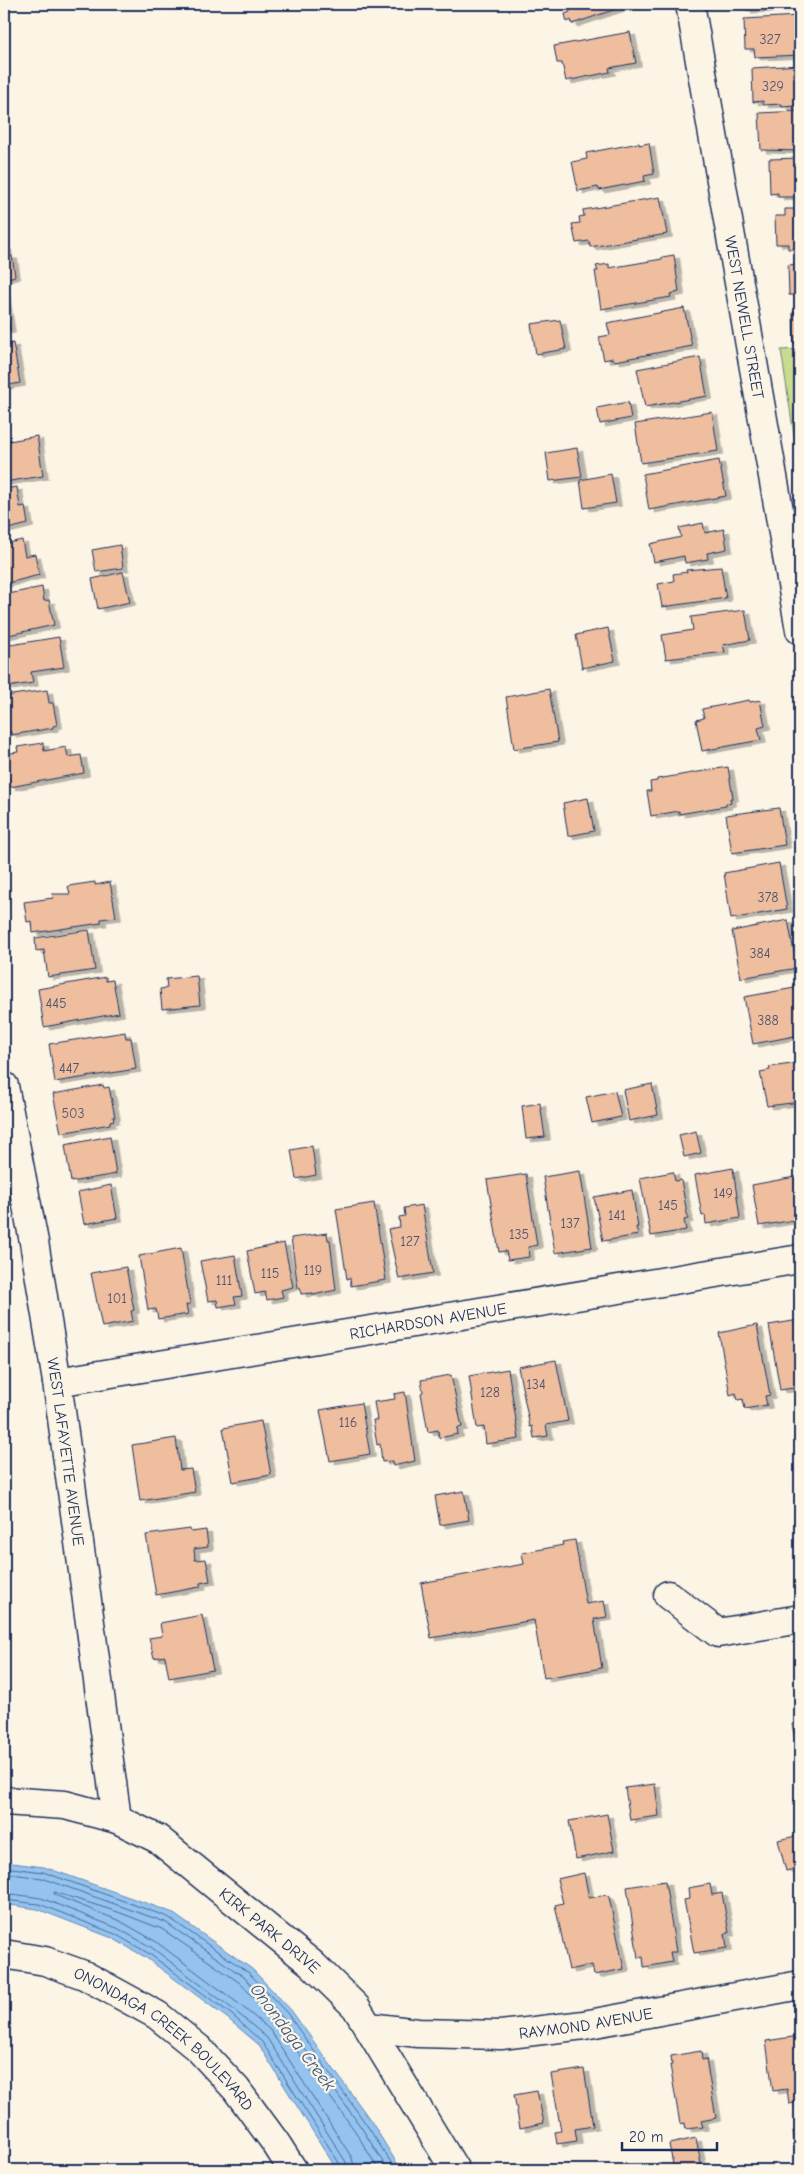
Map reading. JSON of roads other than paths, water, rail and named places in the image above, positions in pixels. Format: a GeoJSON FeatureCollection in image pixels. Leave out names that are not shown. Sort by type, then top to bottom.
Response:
{"type":"FeatureCollection","features":[{"type":"Feature","properties":{"kind":"street","name":"WEST NEWELL STREET"},"geometry":{"type":"LineString","coordinates":[[690,4],[800,630]]}},
{"type":"Feature","properties":{"kind":"street","name":"WEST LAFAYETTE AVENUE"},"geometry":{"type":"LineString","coordinates":[[4,1086],[34,1242],[57,1382],[117,1819]]}},
{"type":"Feature","properties":{"kind":"street","name":"RICHARDSON AVENUE"},"geometry":{"type":"LineString","coordinates":[[57,1382],[800,1259]]}},
{"type":"Feature","properties":{"kind":"street"},"geometry":{"type":"LineString","coordinates":[[668,1595],[718,1633],[800,1619]]}},
{"type":"Feature","properties":{"kind":"street","name":"KIRK PARK DRIVE"},"geometry":{"type":"LineString","coordinates":[[4,1801],[65,1805],[117,1819],[158,1839],[312,1964],[356,2007],[455,2170]]}},
{"type":"Feature","properties":{"kind":"street","name":"ONONDAGA CREEK BOULEVARD"},"geometry":{"type":"LineString","coordinates":[[4,1954],[45,1961],[84,1975],[157,2016],[199,2049],[236,2089],[293,2170]]}},
{"type":"Feature","properties":{"kind":"street","name":"RAYMOND AVENUE"},"geometry":{"type":"LineString","coordinates":[[369,2027],[418,2033],[501,2035],[584,2025],[800,1985]]}},
{"type":"Feature","properties":{"kind":"water","name":"Onondaga Creek"},"geometry":{"type":"Polygon","coordinates":[[[4,1862],[44,1867],[171,1912],[252,1969],[291,2010],[371,2121],[401,2170],[337,2170],[258,2044],[227,2018],[145,1957],[112,1938],[37,1909],[4,1904],[4,1862]]]}}]}
